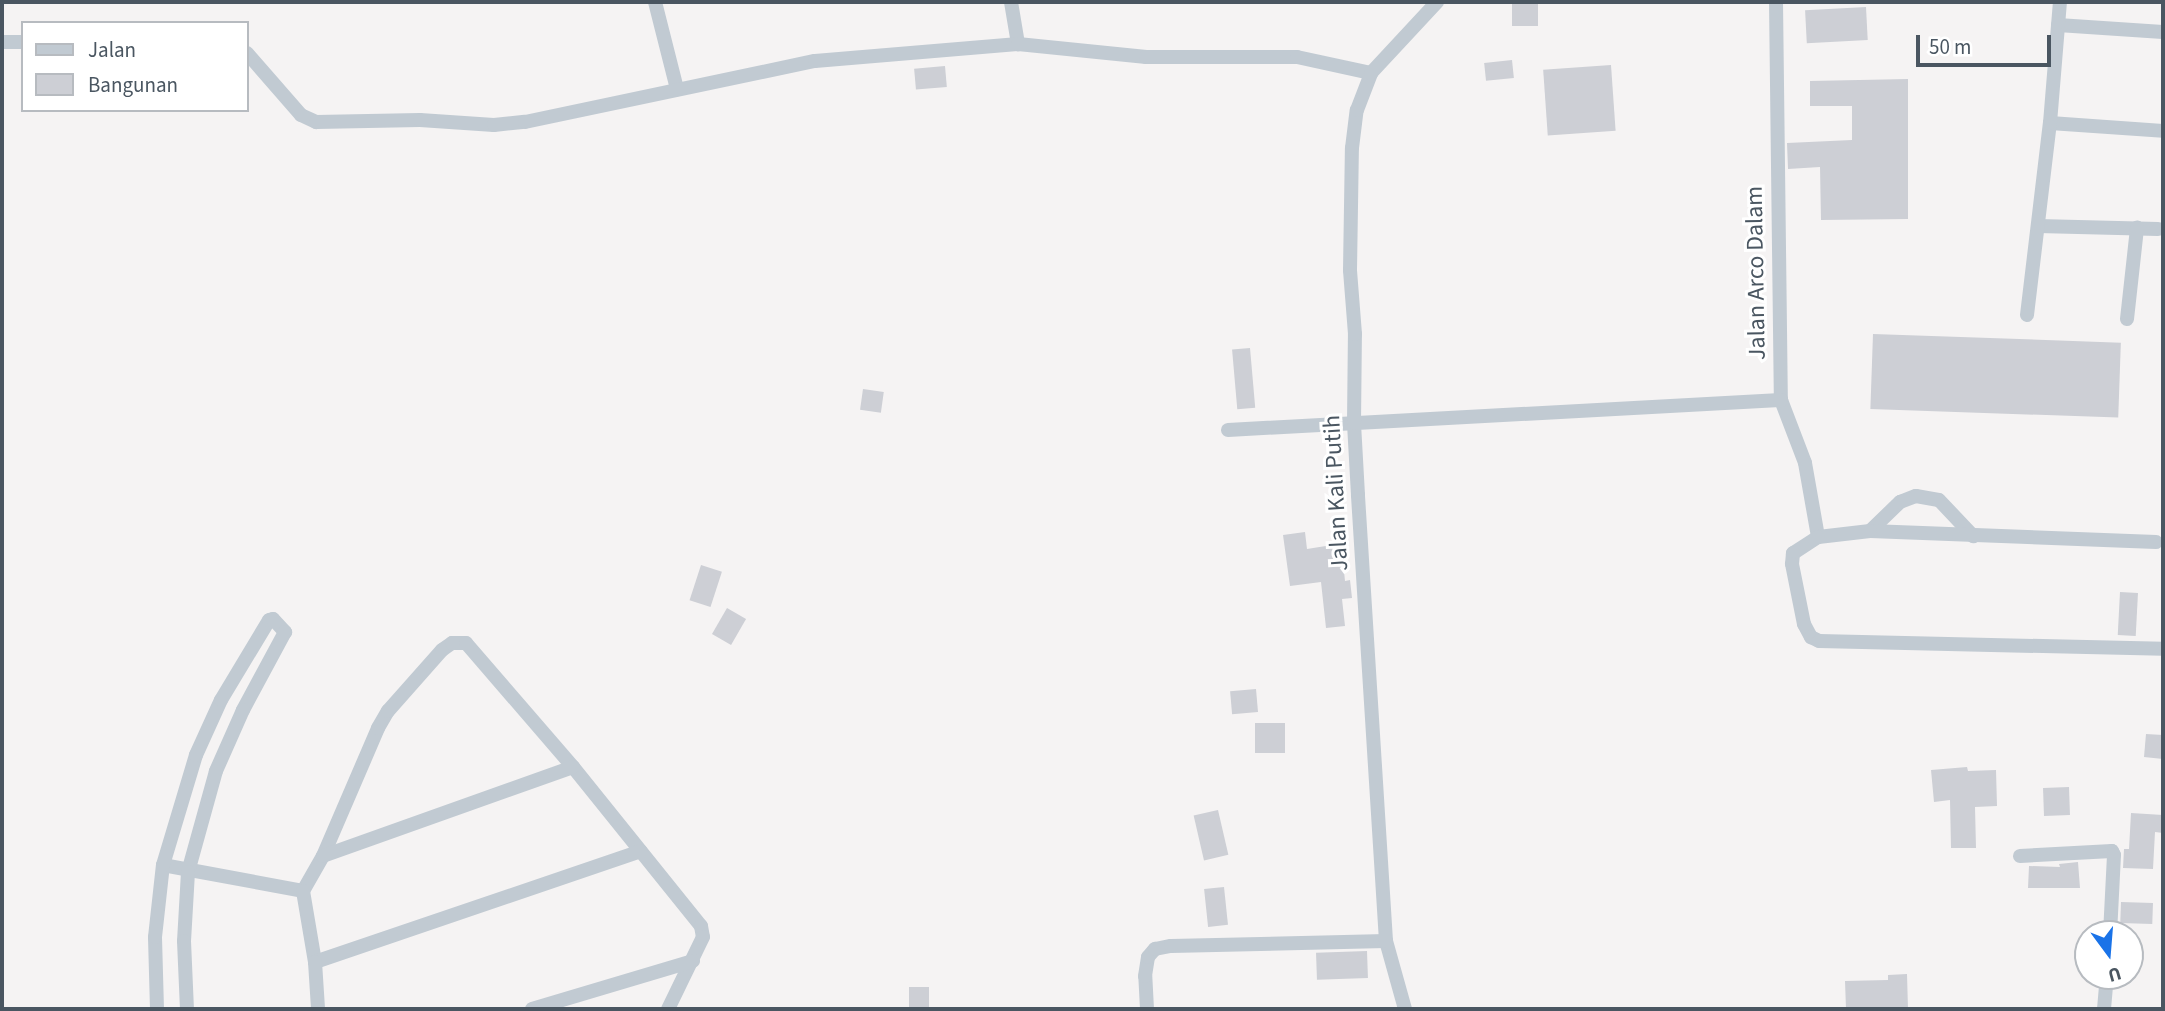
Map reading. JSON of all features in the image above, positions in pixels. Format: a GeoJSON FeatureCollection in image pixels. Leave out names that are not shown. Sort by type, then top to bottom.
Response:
{"type":"FeatureCollection","features":[{"type":"Feature","properties":{"kind":"street"},"geometry":{"type":"LineString","coordinates":[[655,2],[677,89]]}},
{"type":"Feature","properties":{"kind":"street"},"geometry":{"type":"LineString","coordinates":[[1011,2],[1018,44]]}},
{"type":"Feature","properties":{"kind":"street","name":"Jalan Kali Putih"},"geometry":{"type":"LineString","coordinates":[[1405,1009],[1387,941],[1354,423],[1352,148],[1357,110],[1371,73],[1437,2]]}},
{"type":"Feature","properties":{"kind":"street","name":"Jalan Arco Dalam"},"geometry":{"type":"LineString","coordinates":[[1776,2],[1781,400],[1805,463],[1818,537]]}},
{"type":"Feature","properties":{"kind":"street"},"geometry":{"type":"LineString","coordinates":[[2027,315],[2050,122],[2060,2]]}},
{"type":"Feature","properties":{"kind":"street"},"geometry":{"type":"LineString","coordinates":[[2058,24],[2163,32]]}},
{"type":"Feature","properties":{"kind":"street"},"geometry":{"type":"LineString","coordinates":[[2,42],[21,42]]}},
{"type":"Feature","properties":{"kind":"street"},"geometry":{"type":"LineString","coordinates":[[248,54],[301,115],[316,122],[420,120],[495,125],[553,117],[815,61],[1018,44],[1146,57],[1297,57],[1371,73]]}},
{"type":"Feature","properties":{"kind":"street"},"geometry":{"type":"LineString","coordinates":[[2050,122],[2163,131]]}},
{"type":"Feature","properties":{"kind":"street"},"geometry":{"type":"LineString","coordinates":[[2038,226],[2158,229]]}},
{"type":"Feature","properties":{"kind":"street"},"geometry":{"type":"LineString","coordinates":[[2127,319],[2137,228]]}},
{"type":"Feature","properties":{"kind":"street"},"geometry":{"type":"LineString","coordinates":[[1228,430],[1781,400]]}},
{"type":"Feature","properties":{"kind":"street"},"geometry":{"type":"LineString","coordinates":[[1870,531],[1900,502],[1916,496],[1939,500],[1973,536]]}},
{"type":"Feature","properties":{"kind":"street"},"geometry":{"type":"LineString","coordinates":[[2156,542],[1870,531],[1818,537],[1793,553],[1792,564],[1804,624],[1811,637],[1819,641],[2163,649]]}},
{"type":"Feature","properties":{"kind":"street"},"geometry":{"type":"LineString","coordinates":[[157,1009],[155,937],[163,865],[196,755],[221,700],[269,620],[273,620],[285,632],[243,710],[216,771],[188,872],[184,941],[187,1009]]}},
{"type":"Feature","properties":{"kind":"street"},"geometry":{"type":"LineString","coordinates":[[318,1009],[315,962],[303,891],[323,856],[377,727],[400,696],[452,643],[470,647],[573,767],[702,926],[703,937],[668,1009]]}},
{"type":"Feature","properties":{"kind":"street"},"geometry":{"type":"LineString","coordinates":[[323,856],[573,767]]}},
{"type":"Feature","properties":{"kind":"street"},"geometry":{"type":"LineString","coordinates":[[315,962],[641,851]]}},
{"type":"Feature","properties":{"kind":"street"},"geometry":{"type":"LineString","coordinates":[[2020,856],[2112,852],[2115,855],[2111,920]]}},
{"type":"Feature","properties":{"kind":"street"},"geometry":{"type":"LineString","coordinates":[[163,865],[188,872],[303,891]]}},
{"type":"Feature","properties":{"kind":"street"},"geometry":{"type":"LineString","coordinates":[[1147,1009],[1145,976],[1148,957],[1155,949],[1171,946],[1387,941]]}},
{"type":"Feature","properties":{"kind":"street"},"geometry":{"type":"LineString","coordinates":[[532,1009],[693,961]]}},
{"type":"Feature","properties":{"kind":"street"},"geometry":{"type":"LineString","coordinates":[[2104,1009],[2106,990]]}},
{"type":"Feature","properties":{"kind":"building"},"geometry":{"type":"Polygon","coordinates":[[[1512,2],[1538,2],[1538,26],[1512,26],[1512,2]]]}},
{"type":"Feature","properties":{"kind":"building"},"geometry":{"type":"Polygon","coordinates":[[[1866,7],[1868,40],[1807,43],[1805,10],[1866,7]]]}},
{"type":"Feature","properties":{"kind":"building"},"geometry":{"type":"Polygon","coordinates":[[[1512,60],[1514,78],[1486,81],[1484,63],[1512,60]]]}},
{"type":"Feature","properties":{"kind":"building"},"geometry":{"type":"Polygon","coordinates":[[[1611,65],[1616,131],[1548,136],[1543,70],[1611,65]]]}},
{"type":"Feature","properties":{"kind":"building"},"geometry":{"type":"Polygon","coordinates":[[[945,66],[947,87],[916,90],[914,69],[945,66]]]}},
{"type":"Feature","properties":{"kind":"building"},"geometry":{"type":"Polygon","coordinates":[[[1908,79],[1908,219],[1821,220],[1820,167],[1788,169],[1787,143],[1852,140],[1852,106],[1810,106],[1810,81],[1908,79]]]}},
{"type":"Feature","properties":{"kind":"building"},"geometry":{"type":"Polygon","coordinates":[[[1873,334],[2121,343],[2118,418],[1870,409],[1873,334]]]}},
{"type":"Feature","properties":{"kind":"building"},"geometry":{"type":"Polygon","coordinates":[[[1250,348],[1255,408],[1237,409],[1232,350],[1250,348]]]}},
{"type":"Feature","properties":{"kind":"building"},"geometry":{"type":"Polygon","coordinates":[[[863,389],[884,392],[881,413],[860,410],[863,389]]]}},
{"type":"Feature","properties":{"kind":"building"},"geometry":{"type":"Polygon","coordinates":[[[1305,532],[1307,549],[1332,545],[1333,552],[1342,552],[1345,581],[1350,580],[1352,598],[1342,599],[1345,626],[1326,628],[1321,582],[1290,586],[1283,535],[1305,532]]]}},
{"type":"Feature","properties":{"kind":"building"},"geometry":{"type":"Polygon","coordinates":[[[701,565],[722,572],[710,607],[690,600],[701,565]]]}},
{"type":"Feature","properties":{"kind":"building"},"geometry":{"type":"Polygon","coordinates":[[[2120,592],[2138,593],[2136,636],[2118,635],[2120,592]]]}},
{"type":"Feature","properties":{"kind":"building"},"geometry":{"type":"Polygon","coordinates":[[[727,608],[746,619],[731,645],[712,634],[727,608]]]}},
{"type":"Feature","properties":{"kind":"building"},"geometry":{"type":"Polygon","coordinates":[[[1256,689],[1258,712],[1232,714],[1230,691],[1256,689]]]}},
{"type":"Feature","properties":{"kind":"building"},"geometry":{"type":"Polygon","coordinates":[[[1255,723],[1285,723],[1285,753],[1255,753],[1255,723]]]}},
{"type":"Feature","properties":{"kind":"building"},"geometry":{"type":"Polygon","coordinates":[[[2146,734],[2163,735],[2163,759],[2144,757],[2146,734]]]}},
{"type":"Feature","properties":{"kind":"building"},"geometry":{"type":"Polygon","coordinates":[[[1967,767],[1968,771],[1996,770],[1997,806],[1975,807],[1976,848],[1951,848],[1950,800],[1934,802],[1931,770],[1967,767]]]}},
{"type":"Feature","properties":{"kind":"building"},"geometry":{"type":"Polygon","coordinates":[[[2069,787],[2070,815],[2044,816],[2043,788],[2069,787]]]}},
{"type":"Feature","properties":{"kind":"building"},"geometry":{"type":"Polygon","coordinates":[[[1218,810],[1228,855],[1204,860],[1194,816],[1218,810]]]}},
{"type":"Feature","properties":{"kind":"building"},"geometry":{"type":"Polygon","coordinates":[[[2131,813],[2163,815],[2163,833],[2155,832],[2153,869],[2123,868],[2124,849],[2129,849],[2131,813]]]}},
{"type":"Feature","properties":{"kind":"building"},"geometry":{"type":"Polygon","coordinates":[[[2078,862],[2080,888],[2028,888],[2029,866],[2060,867],[2059,864],[2078,862]]]}},
{"type":"Feature","properties":{"kind":"building"},"geometry":{"type":"Polygon","coordinates":[[[1224,887],[1228,925],[1208,927],[1204,889],[1224,887]]]}},
{"type":"Feature","properties":{"kind":"building"},"geometry":{"type":"Polygon","coordinates":[[[2121,902],[2153,903],[2152,924],[2144,924],[2144,920],[2120,920],[2121,902]]]}},
{"type":"Feature","properties":{"kind":"building"},"geometry":{"type":"Polygon","coordinates":[[[1367,951],[1368,978],[1317,980],[1316,953],[1367,951]]]}},
{"type":"Feature","properties":{"kind":"building"},"geometry":{"type":"Polygon","coordinates":[[[1907,974],[1908,1009],[1846,1009],[1845,981],[1888,980],[1888,975],[1907,974]]]}},
{"type":"Feature","properties":{"kind":"building"},"geometry":{"type":"Polygon","coordinates":[[[909,987],[929,987],[929,1009],[909,1009],[909,987]]]}}]}
